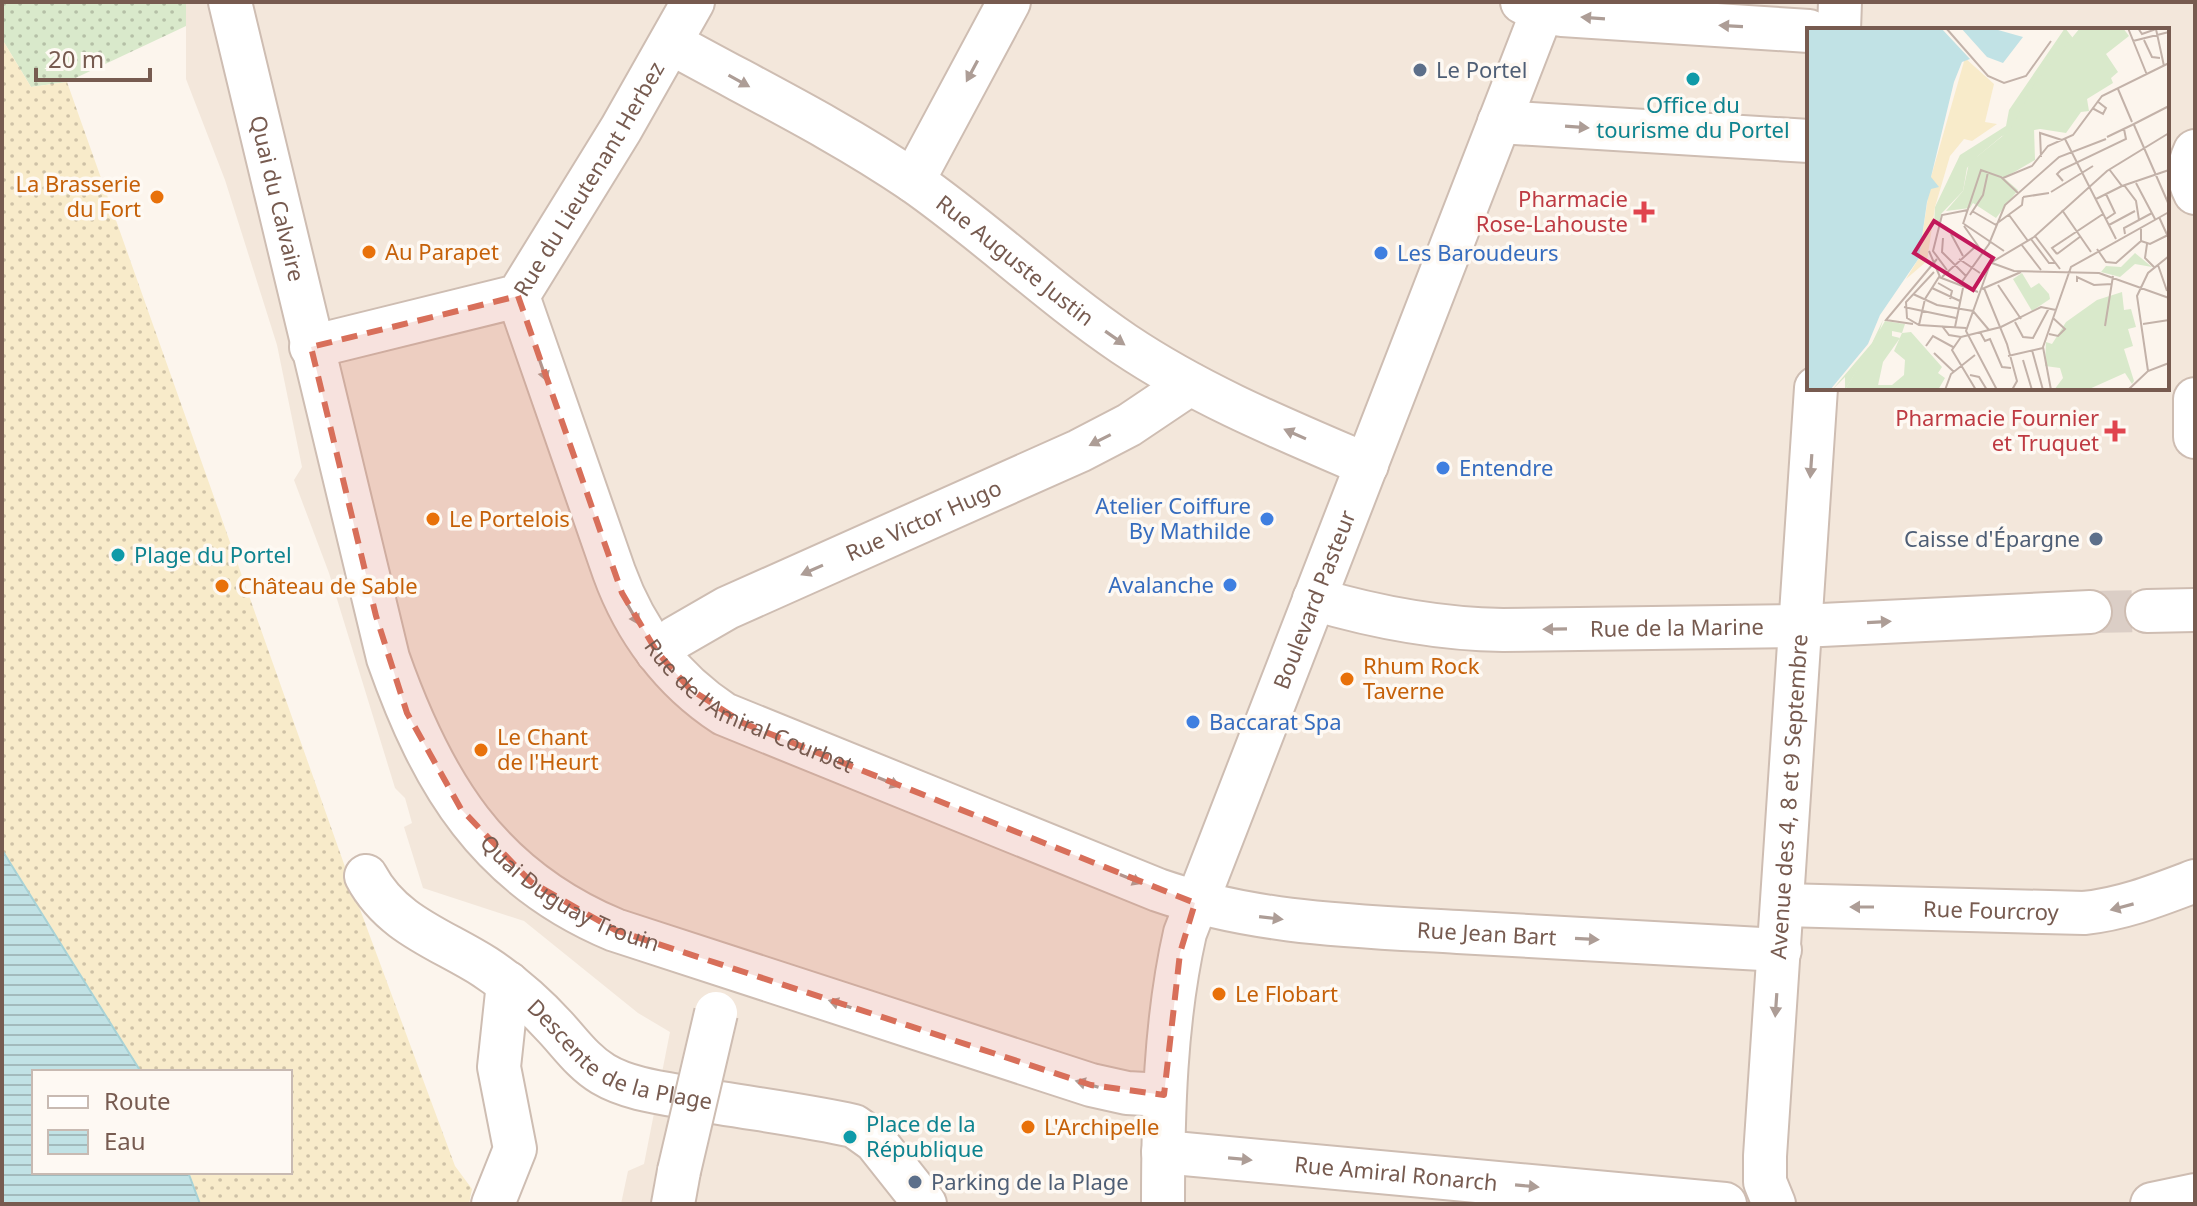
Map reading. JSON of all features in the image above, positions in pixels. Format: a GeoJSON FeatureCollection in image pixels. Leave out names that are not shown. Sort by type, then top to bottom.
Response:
{"type":"FeatureCollection","features":[{"type":"Feature","properties":{"kind":"street","name":"Quai du Calvaire"},"geometry":{"type":"LineString","coordinates":[[230,2],[311,347]]}},
{"type":"Feature","properties":{"kind":"street","name":"Rue du Lieutenant Herbez"},"geometry":{"type":"LineString","coordinates":[[311,347],[518,296],[693,2]]}},
{"type":"Feature","properties":{"kind":"street"},"geometry":{"type":"LineString","coordinates":[[913,181],[1009,2]]}},
{"type":"Feature","properties":{"kind":"street"},"geometry":{"type":"LineString","coordinates":[[1839,28],[1840,2]]}},
{"type":"Feature","properties":{"kind":"street"},"geometry":{"type":"LineString","coordinates":[[1532,7],[1562,15],[1807,31]]}},
{"type":"Feature","properties":{"kind":"street","name":"Boulevard Pasteur"},"geometry":{"type":"LineString","coordinates":[[1163,1204],[1164,1095],[1180,953],[1195,903],[1499,122],[1532,7]]}},
{"type":"Feature","properties":{"kind":"street","name":"Rue Auguste Justin"},"geometry":{"type":"LineString","coordinates":[[671,43],[863,149],[913,181],[963,217],[1097,325],[1146,359],[1233,407],[1367,465]]}},
{"type":"Feature","properties":{"kind":"street"},"geometry":{"type":"LineString","coordinates":[[1499,122],[1807,141]]}},
{"type":"Feature","properties":{"kind":"street","name":"Rue de l'Amiral Courbet"},"geometry":{"type":"LineString","coordinates":[[518,296],[631,614],[657,652],[690,689],[733,718],[1195,903]]}},
{"type":"Feature","properties":{"kind":"street","name":"Quai Duguay Trouin"},"geometry":{"type":"LineString","coordinates":[[311,347],[388,658],[418,738],[447,789],[486,841],[531,882],[606,926],[1091,1085],[1127,1093],[1164,1095]]}},
{"type":"Feature","properties":{"kind":"street","name":"Rue Victor Hugo"},"geometry":{"type":"LineString","coordinates":[[657,652],[727,608],[1100,441],[1190,384]]}},
{"type":"Feature","properties":{"kind":"street","name":"Avenue des 4, 8 et 9 Septembre"},"geometry":{"type":"LineString","coordinates":[[1774,1204],[1765,1182],[1765,1156],[1816,390]]}},
{"type":"Feature","properties":{"kind":"street"},"geometry":{"type":"LineString","coordinates":[[2195,399],[2195,437]]}},
{"type":"Feature","properties":{"kind":"street","name":"Rue de la Marine"},"geometry":{"type":"LineString","coordinates":[[1314,599],[1408,621],[1473,629],[1801,626],[2090,612]]}},
{"type":"Feature","properties":{"kind":"street"},"geometry":{"type":"LineString","coordinates":[[2147,611],[2195,610]]}},
{"type":"Feature","properties":{"kind":"street","name":"Descente de la Plage"},"geometry":{"type":"LineString","coordinates":[[366,876],[386,906],[412,928],[508,983],[543,1015],[576,1052],[602,1073],[617,1081],[658,1092],[845,1124],[875,1141],[925,1204]]}},
{"type":"Feature","properties":{"kind":"street","name":"Rue Fourcroy"},"geometry":{"type":"LineString","coordinates":[[1783,905],[2084,913],[2124,907],[2195,881]]}},
{"type":"Feature","properties":{"kind":"street","name":"Rue Jean Bart"},"geometry":{"type":"LineString","coordinates":[[1195,903],[1257,917],[1327,924],[1780,950]]}},
{"type":"Feature","properties":{"kind":"street"},"geometry":{"type":"LineString","coordinates":[[676,1188],[728,967]]}},
{"type":"Feature","properties":{"kind":"street","name":"Descente de la Plage"},"geometry":{"type":"LineString","coordinates":[[493,1204],[515,1149],[499,1067],[508,983]]}},
{"type":"Feature","properties":{"kind":"street","name":"Rue Amiral Ronarch"},"geometry":{"type":"LineString","coordinates":[[1163,1152],[1725,1204]]}},
{"type":"Feature","properties":{"kind":"street"},"geometry":{"type":"LineString","coordinates":[[2152,1204],[2195,1195]]}},
{"type":"Feature","properties":{"kind":"highlighted area"},"geometry":{"type":"Polygon","coordinates":[[[518,296],[622,593],[657,652],[690,689],[743,723],[1195,903],[1180,953],[1164,1095],[1091,1085],[615,930],[531,882],[461,809],[407,713],[376,616],[311,347],[518,296]]]}},
{"type":"Feature","properties":{"kind":"shaded area"},"geometry":{"type":"Polygon","coordinates":[[[186,2],[2195,2],[2195,1204],[621,1204],[628,1171],[644,1164],[670,1032],[638,1013],[524,921],[423,888],[404,827],[412,823],[405,798],[395,788],[329,573],[294,480],[302,467],[277,345],[225,180],[186,79],[186,2]]]}},
{"type":"Feature","properties":{"kind":"green space"},"geometry":{"type":"Polygon","coordinates":[[[2,2],[186,2],[186,26],[67,82],[31,87],[2,39],[2,2]]]}},
{"type":"Feature","properties":{"kind":"sand","name":"Plage du Portel"},"geometry":{"type":"Polygon","coordinates":[[[2,39],[31,87],[67,82],[361,912],[455,1166],[472,1189],[469,1204],[200,1204],[189,1174],[292,1174],[292,1070],[140,1070],[2,850],[2,39]]]}},
{"type":"Feature","properties":{"kind":"water"},"geometry":{"type":"Polygon","coordinates":[[[2,850],[140,1070],[32,1070],[32,1174],[189,1174],[200,1204],[2,1204],[2,850]]]}},
{"type":"Feature","properties":{"kind":"tunnel"},"geometry":{"type":"LineString","coordinates":[[2090,612],[2147,611]]}},
{"type":"Feature","properties":{"kind":"place","name":"Le Portel"},"geometry":{"type":"Point","coordinates":[1420,70]}},
{"type":"Feature","properties":{"kind":"place","name":"Office du tourisme du Portel"},"geometry":{"type":"Point","coordinates":[1693,79]}},
{"type":"Feature","properties":{"kind":"place","name":"La Brasserie du Fort"},"geometry":{"type":"Point","coordinates":[157,197]}},
{"type":"Feature","properties":{"kind":"place","name":"Pharmacie Rose-Lahouste"},"geometry":{"type":"Point","coordinates":[1644,212]}},
{"type":"Feature","properties":{"kind":"place","name":"Au Parapet"},"geometry":{"type":"Point","coordinates":[369,252]}},
{"type":"Feature","properties":{"kind":"place","name":"Les Baroudeurs"},"geometry":{"type":"Point","coordinates":[1381,253]}},
{"type":"Feature","properties":{"kind":"place","name":"Pharmacie Fournier et Truquet"},"geometry":{"type":"Point","coordinates":[2115,431]}},
{"type":"Feature","properties":{"kind":"place","name":"Entendre"},"geometry":{"type":"Point","coordinates":[1443,468]}},
{"type":"Feature","properties":{"kind":"place","name":"Le Portelois"},"geometry":{"type":"Point","coordinates":[433,519]}},
{"type":"Feature","properties":{"kind":"place","name":"Atelier Coiffure By Mathilde"},"geometry":{"type":"Point","coordinates":[1267,519]}},
{"type":"Feature","properties":{"kind":"place","name":"Caisse d'Épargne"},"geometry":{"type":"Point","coordinates":[2096,539]}},
{"type":"Feature","properties":{"kind":"place","name":"Plage du Portel"},"geometry":{"type":"Point","coordinates":[118,555]}},
{"type":"Feature","properties":{"kind":"place","name":"Avalanche"},"geometry":{"type":"Point","coordinates":[1230,585]}},
{"type":"Feature","properties":{"kind":"place","name":"Château de Sable"},"geometry":{"type":"Point","coordinates":[222,586]}},
{"type":"Feature","properties":{"kind":"place","name":"Rhum Rock Taverne"},"geometry":{"type":"Point","coordinates":[1347,679]}},
{"type":"Feature","properties":{"kind":"place","name":"Baccarat Spa"},"geometry":{"type":"Point","coordinates":[1193,722]}},
{"type":"Feature","properties":{"kind":"place","name":"Le Chant de l'Heurt"},"geometry":{"type":"Point","coordinates":[481,750]}},
{"type":"Feature","properties":{"kind":"place","name":"Le Flobart"},"geometry":{"type":"Point","coordinates":[1219,994]}},
{"type":"Feature","properties":{"kind":"place","name":"L'Archipelle"},"geometry":{"type":"Point","coordinates":[1028,1127]}},
{"type":"Feature","properties":{"kind":"place","name":"Place de la République"},"geometry":{"type":"Point","coordinates":[850,1137]}},
{"type":"Feature","properties":{"kind":"place","name":"Parking de la Plage"},"geometry":{"type":"Point","coordinates":[915,1182]}}]}
